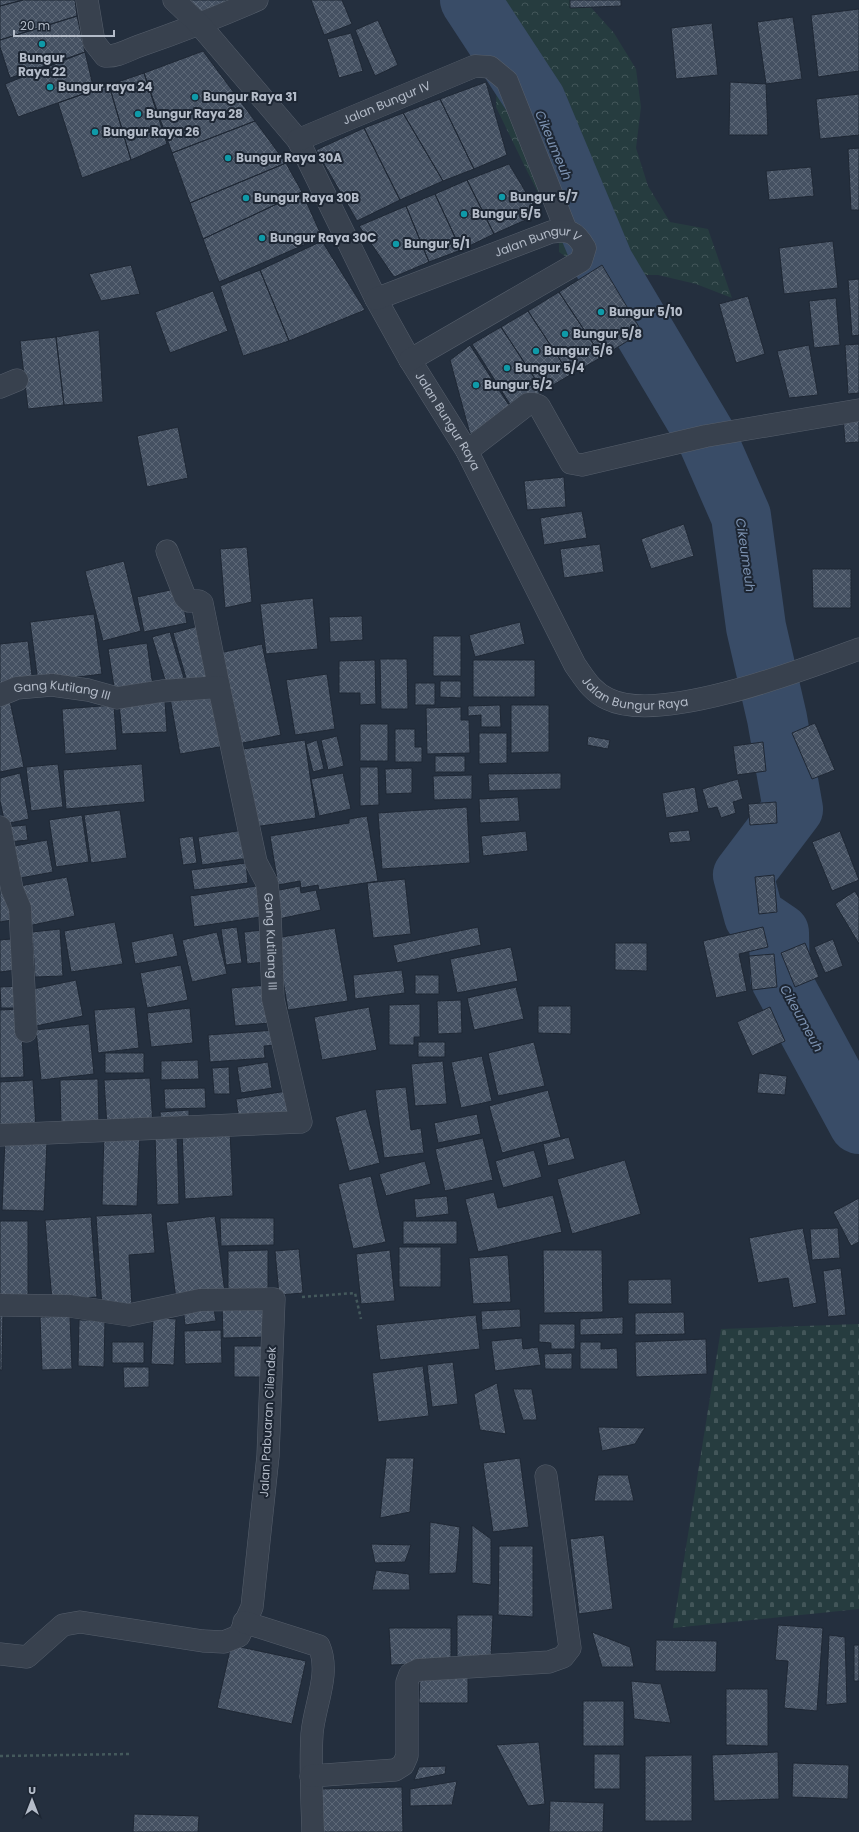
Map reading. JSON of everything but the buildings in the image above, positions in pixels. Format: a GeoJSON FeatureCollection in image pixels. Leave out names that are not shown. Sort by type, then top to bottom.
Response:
{"type":"FeatureCollection","features":[{"type":"Feature","properties":{"kind":"street"},"geometry":{"type":"LineString","coordinates":[[87,0],[94,42],[105,56],[113,57],[132,48],[200,25],[257,0]]}},
{"type":"Feature","properties":{"kind":"street","name":"Jalan Bungur Raya"},"geometry":{"type":"LineString","coordinates":[[174,0],[200,25],[298,140],[376,299],[410,360],[467,451],[575,665],[593,691],[609,700],[628,706],[654,706],[704,698],[752,686],[859,648]]}},
{"type":"Feature","properties":{"kind":"street","name":"Jalan Bungur IV"},"geometry":{"type":"LineString","coordinates":[[298,140],[475,66],[490,67],[507,81],[566,230]]}},
{"type":"Feature","properties":{"kind":"street","name":"Jalan Bungur V"},"geometry":{"type":"LineString","coordinates":[[376,299],[551,232],[566,230],[577,235],[585,248],[581,261],[410,360]]}},
{"type":"Feature","properties":{"kind":"street"},"geometry":{"type":"LineString","coordinates":[[467,451],[528,404],[539,406],[571,463],[577,465],[706,436],[859,410]]}},
{"type":"Feature","properties":{"kind":"street"},"geometry":{"type":"LineString","coordinates":[[167,551],[186,597],[189,601],[199,601],[202,603],[218,687]]}},
{"type":"Feature","properties":{"kind":"street","name":"Gang Kutilang III"},"geometry":{"type":"LineString","coordinates":[[0,695],[17,688],[52,685],[88,690],[116,698],[162,691],[218,687],[256,862],[267,883],[270,912],[273,999],[301,1122],[0,1135]]}},
{"type":"Feature","properties":{"kind":"street"},"geometry":{"type":"LineString","coordinates":[[0,827],[12,889],[20,908],[26,1031]]}},
{"type":"Feature","properties":{"kind":"street"},"geometry":{"type":"LineString","coordinates":[[0,1305],[69,1306],[129,1315],[200,1300],[274,1299]]}},
{"type":"Feature","properties":{"kind":"street","name":"Jalan Pabuaran Cilendek"},"geometry":{"type":"LineString","coordinates":[[0,1654],[27,1656],[62,1625],[80,1622],[224,1642],[239,1636],[252,1607],[268,1456],[274,1299]]}},
{"type":"Feature","properties":{"kind":"street"},"geometry":{"type":"LineString","coordinates":[[311,1776],[395,1770],[403,1764],[407,1756],[406,1682],[410,1674],[418,1670],[549,1662],[562,1657],[570,1648],[546,1476]]}},
{"type":"Feature","properties":{"kind":"street"},"geometry":{"type":"LineString","coordinates":[[244,1622],[319,1646],[322,1653],[322,1685],[312,1732],[311,1776],[313,1832]]}},
{"type":"Feature","properties":{"kind":"path"},"geometry":{"type":"LineString","coordinates":[[274,1299],[355,1293],[361,1319]]}},
{"type":"Feature","properties":{"kind":"path"},"geometry":{"type":"LineString","coordinates":[[0,1756],[129,1754]]}},
{"type":"Feature","properties":{"kind":"green space"},"geometry":{"type":"Polygon","coordinates":[[[454,0],[584,0],[586,2],[614,33],[636,69],[641,107],[636,148],[648,186],[670,222],[708,229],[732,298],[696,284],[658,275],[621,275],[588,272],[559,252],[559,234],[496,107],[497,71],[494,33],[468,9],[454,0]]]}},
{"type":"Feature","properties":{"kind":"green space"},"geometry":{"type":"Polygon","coordinates":[[[859,1324],[859,1609],[673,1628],[721,1329],[859,1324]]]}},
{"type":"Feature","properties":{"kind":"waterway","name":"Cikeumeuh"},"geometry":{"type":"LineString","coordinates":[[470,0],[536,101],[604,264],[706,436],[741,516],[756,627],[777,718],[793,809],[743,875],[754,916],[779,933],[780,978],[859,1124]]}},
{"type":"Feature","properties":{"kind":"place","name":"Bungur Raya 22"},"geometry":{"type":"Point","coordinates":[42,44]}},
{"type":"Feature","properties":{"kind":"place","name":"Bungur raya 24"},"geometry":{"type":"Point","coordinates":[50,87]}},
{"type":"Feature","properties":{"kind":"place","name":"Bungur Raya 31"},"geometry":{"type":"Point","coordinates":[195,97]}},
{"type":"Feature","properties":{"kind":"place","name":"Bungur Raya 28"},"geometry":{"type":"Point","coordinates":[138,114]}},
{"type":"Feature","properties":{"kind":"place","name":"Bungur Raya 26"},"geometry":{"type":"Point","coordinates":[95,132]}},
{"type":"Feature","properties":{"kind":"place","name":"Bungur Raya 30A"},"geometry":{"type":"Point","coordinates":[228,158]}},
{"type":"Feature","properties":{"kind":"place","name":"Bungur 5/7"},"geometry":{"type":"Point","coordinates":[502,197]}},
{"type":"Feature","properties":{"kind":"place","name":"Bungur Raya 30B"},"geometry":{"type":"Point","coordinates":[246,198]}},
{"type":"Feature","properties":{"kind":"place","name":"Bungur 5/5"},"geometry":{"type":"Point","coordinates":[464,214]}},
{"type":"Feature","properties":{"kind":"place","name":"Bungur Raya 30C"},"geometry":{"type":"Point","coordinates":[262,238]}},
{"type":"Feature","properties":{"kind":"place","name":"Bungur 5/1"},"geometry":{"type":"Point","coordinates":[396,244]}},
{"type":"Feature","properties":{"kind":"place","name":"Bungur 5/10"},"geometry":{"type":"Point","coordinates":[601,312]}},
{"type":"Feature","properties":{"kind":"place","name":"Bungur 5/8"},"geometry":{"type":"Point","coordinates":[565,334]}},
{"type":"Feature","properties":{"kind":"place","name":"Bungur 5/6"},"geometry":{"type":"Point","coordinates":[536,351]}},
{"type":"Feature","properties":{"kind":"place","name":"Bungur 5/4"},"geometry":{"type":"Point","coordinates":[507,368]}},
{"type":"Feature","properties":{"kind":"place","name":"Bungur 5/2"},"geometry":{"type":"Point","coordinates":[476,385]}}]}
